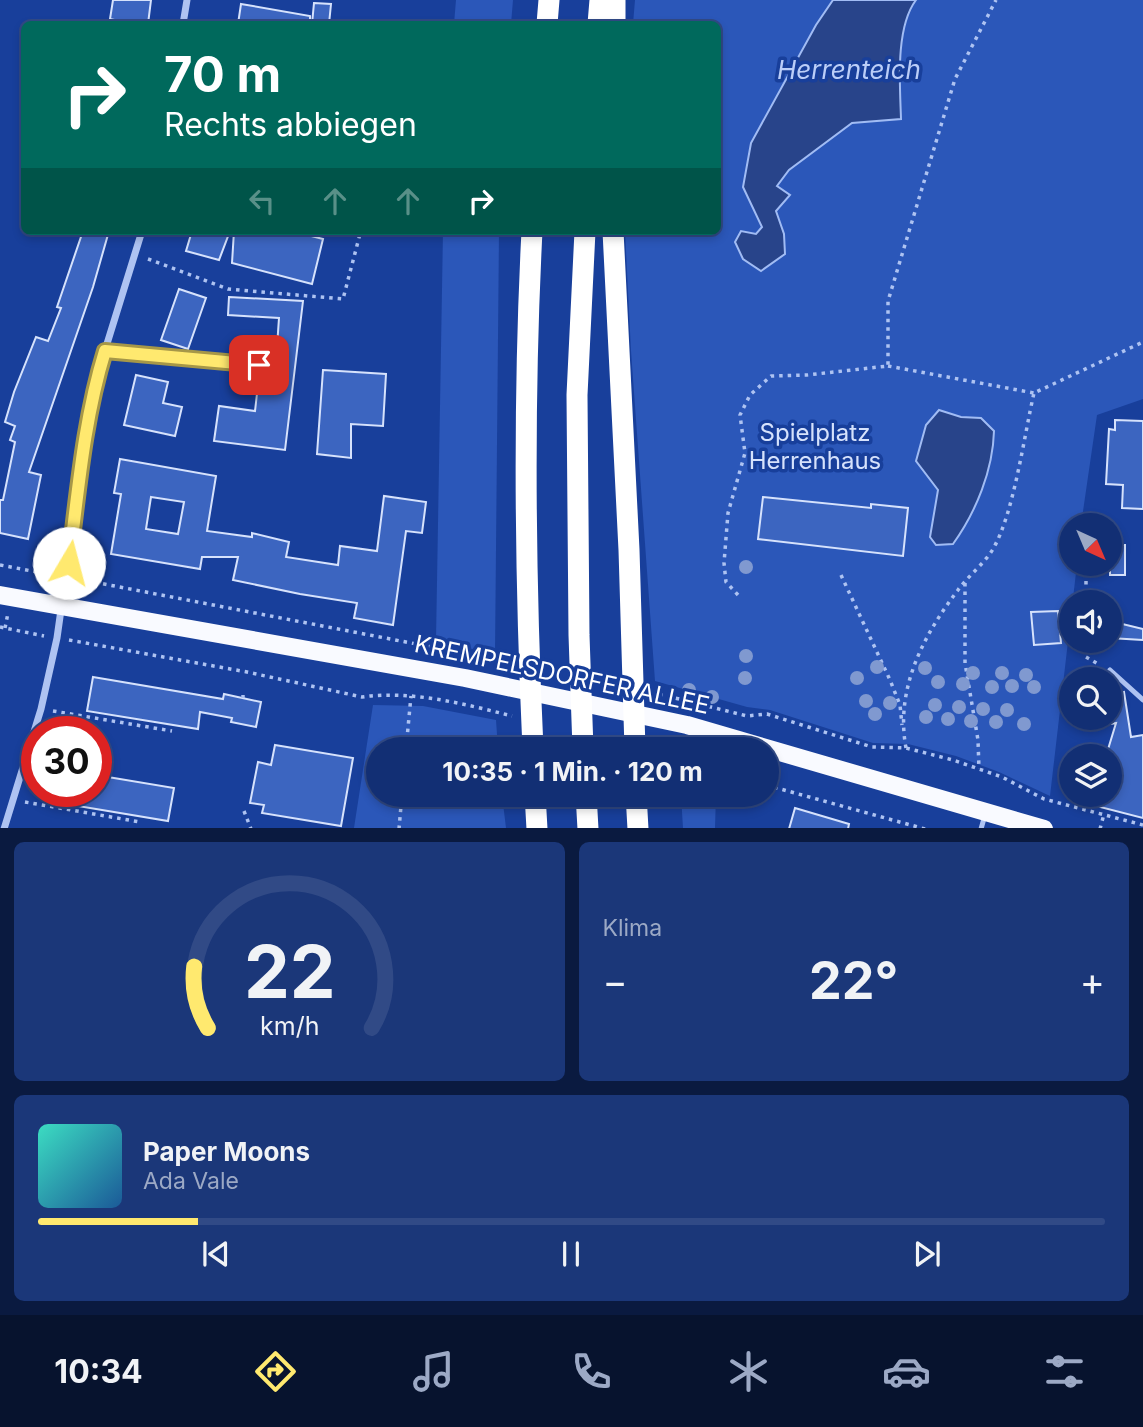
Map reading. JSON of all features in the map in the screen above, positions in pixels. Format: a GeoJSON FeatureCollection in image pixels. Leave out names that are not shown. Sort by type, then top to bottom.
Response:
{"type":"FeatureCollection","features":[{"type":"Feature","properties":{"kind":"highway"},"geometry":{"type":"LineString","coordinates":[[547,21],[549,0]]}},
{"type":"Feature","properties":{"kind":"highway"},"geometry":{"type":"LineString","coordinates":[[598,21],[600,0]]}},
{"type":"Feature","properties":{"kind":"highway"},"geometry":{"type":"LineString","coordinates":[[615,0],[615,21]]}},
{"type":"Feature","properties":{"kind":"highway"},"geometry":{"type":"LineString","coordinates":[[532,235],[527,610],[533,737]]}},
{"type":"Feature","properties":{"kind":"highway"},"geometry":{"type":"LineString","coordinates":[[585,235],[577,395],[579,635],[588,737]]}},
{"type":"Feature","properties":{"kind":"highway"},"geometry":{"type":"LineString","coordinates":[[613,235],[631,630],[627,737]]}},
{"type":"Feature","properties":{"kind":"highway"},"geometry":{"type":"LineString","coordinates":[[536,807],[537,828]]}},
{"type":"Feature","properties":{"kind":"highway"},"geometry":{"type":"LineString","coordinates":[[587,807],[588,828]]}},
{"type":"Feature","properties":{"kind":"highway"},"geometry":{"type":"LineString","coordinates":[[637,807],[638,828]]}},
{"type":"Feature","properties":{"kind":"main road","name":"KREMPELSDORFER ALLEE"},"geometry":{"type":"LineString","coordinates":[[0,595],[465,678],[687,725],[983,820],[1044,828]]}},
{"type":"Feature","properties":{"kind":"street"},"geometry":{"type":"LineString","coordinates":[[184,21],[187,0]]}},
{"type":"Feature","properties":{"kind":"street"},"geometry":{"type":"LineString","coordinates":[[4,828],[41,709],[57,638],[85,440],[97,376],[141,235]]}},
{"type":"Feature","properties":{"kind":"lane"},"geometry":{"type":"LineString","coordinates":[[105,351],[282,367]]}},
{"type":"Feature","properties":{"kind":"lane"},"geometry":{"type":"LineString","coordinates":[[1122,681],[1143,700]]}},
{"type":"Feature","properties":{"kind":"path"},"geometry":{"type":"LineString","coordinates":[[888,366],[888,301],[955,79],[996,0]]}},
{"type":"Feature","properties":{"kind":"path"},"geometry":{"type":"LineString","coordinates":[[135,254],[228,289],[343,299],[360,235]]}},
{"type":"Feature","properties":{"kind":"path"},"geometry":{"type":"LineString","coordinates":[[738,595],[726,582],[724,563],[728,513],[744,453],[740,415],[750,395],[771,376],[888,366],[1034,393],[1143,342]]}},
{"type":"Feature","properties":{"kind":"path"},"geometry":{"type":"LineString","coordinates":[[904,739],[909,675],[924,641],[965,581],[993,549],[1009,509],[1034,393]]}},
{"type":"Feature","properties":{"kind":"path"},"geometry":{"type":"LineString","coordinates":[[0,565],[66,577]]}},
{"type":"Feature","properties":{"kind":"path"},"geometry":{"type":"LineString","coordinates":[[841,575],[900,705],[906,748]]}},
{"type":"Feature","properties":{"kind":"path"},"geometry":{"type":"LineString","coordinates":[[965,581],[964,663],[978,740],[979,769]]}},
{"type":"Feature","properties":{"kind":"path"},"geometry":{"type":"LineString","coordinates":[[0,627],[247,672],[362,697],[411,696],[481,708],[519,718]]}},
{"type":"Feature","properties":{"kind":"path"},"geometry":{"type":"LineString","coordinates":[[1086,653],[1086,657],[1104,667]]}},
{"type":"Feature","properties":{"kind":"path"},"geometry":{"type":"LineString","coordinates":[[407,737],[411,696]]}},
{"type":"Feature","properties":{"kind":"path"},"geometry":{"type":"LineString","coordinates":[[64,713],[172,731]]}},
{"type":"Feature","properties":{"kind":"path"},"geometry":{"type":"LineString","coordinates":[[779,789],[925,828]]}},
{"type":"Feature","properties":{"kind":"path"},"geometry":{"type":"LineString","coordinates":[[54,807],[140,822]]}},
{"type":"Feature","properties":{"kind":"path"},"geometry":{"type":"LineString","coordinates":[[399,828],[401,807]]}},
{"type":"Feature","properties":{"kind":"path"},"geometry":{"type":"LineString","coordinates":[[244,811],[251,828]]}},
{"type":"Feature","properties":{"kind":"path"},"geometry":{"type":"LineString","coordinates":[[1100,828],[1104,814]]}},
{"type":"Feature","properties":{"kind":"green space"},"geometry":{"type":"Polygon","coordinates":[[[456,0],[513,0],[511,21],[454,21],[456,0]]]}},
{"type":"Feature","properties":{"kind":"green space","name":"Spielplatz Herrenhaus"},"geometry":{"type":"Polygon","coordinates":[[[635,0],[833,0],[816,25],[751,143],[743,187],[762,227],[743,259],[779,221],[776,211],[777,186],[789,170],[852,123],[901,119],[902,41],[909,12],[916,0],[1143,0],[1143,399],[1097,415],[1083,513],[1059,513],[1059,576],[1076,576],[1074,590],[1059,590],[1059,653],[1067,653],[1065,667],[1059,667],[1059,719],[1050,796],[999,772],[956,756],[908,744],[873,743],[770,710],[747,707],[655,681],[625,235],[721,235],[721,21],[633,21],[635,0]]]}},
{"type":"Feature","properties":{"kind":"green space"},"geometry":{"type":"Polygon","coordinates":[[[443,235],[499,235],[495,654],[436,641],[443,235]]]}},
{"type":"Feature","properties":{"kind":"green space"},"geometry":{"type":"Polygon","coordinates":[[[373,705],[423,706],[496,720],[497,737],[368,737],[373,705]]]}},
{"type":"Feature","properties":{"kind":"green space"},"geometry":{"type":"Polygon","coordinates":[[[366,750],[366,807],[503,807],[506,828],[354,828],[366,750]]]}},
{"type":"Feature","properties":{"kind":"green space"},"geometry":{"type":"Polygon","coordinates":[[[682,807],[716,807],[715,828],[683,828],[682,807]]]}},
{"type":"Feature","properties":{"kind":"water","name":"Herrenteich"},"geometry":{"type":"Polygon","coordinates":[[[833,0],[916,0],[909,12],[902,41],[901,119],[852,123],[789,170],[777,186],[790,195],[776,211],[784,234],[785,254],[761,271],[743,259],[735,242],[741,231],[756,234],[762,227],[743,187],[751,143],[816,25],[833,0]]]}},
{"type":"Feature","properties":{"kind":"water"},"geometry":{"type":"Polygon","coordinates":[[[939,410],[961,417],[981,418],[994,431],[987,475],[969,518],[953,544],[936,545],[930,537],[938,490],[916,461],[926,425],[939,410]]]}},
{"type":"Feature","properties":{"kind":"building"},"geometry":{"type":"Polygon","coordinates":[[[113,0],[151,0],[148,21],[110,19],[113,0]]]}},
{"type":"Feature","properties":{"kind":"building"},"geometry":{"type":"Polygon","coordinates":[[[314,3],[331,4],[329,21],[312,21],[314,3]]]}},
{"type":"Feature","properties":{"kind":"building"},"geometry":{"type":"Polygon","coordinates":[[[241,4],[310,16],[310,21],[238,21],[241,4]]]}},
{"type":"Feature","properties":{"kind":"building"},"geometry":{"type":"Polygon","coordinates":[[[82,235],[108,235],[93,287],[29,472],[41,475],[28,539],[0,533],[0,500],[3,500],[15,442],[10,440],[15,426],[5,422],[36,337],[48,341],[61,308],[57,307],[82,235]]]}},
{"type":"Feature","properties":{"kind":"building"},"geometry":{"type":"Polygon","coordinates":[[[191,235],[228,235],[219,260],[186,251],[191,235]]]}},
{"type":"Feature","properties":{"kind":"building"},"geometry":{"type":"Polygon","coordinates":[[[234,235],[308,235],[323,239],[312,284],[232,263],[234,235]]]}},
{"type":"Feature","properties":{"kind":"building"},"geometry":{"type":"Polygon","coordinates":[[[179,289],[206,298],[188,349],[161,340],[179,289]]]}},
{"type":"Feature","properties":{"kind":"building"},"geometry":{"type":"Polygon","coordinates":[[[229,297],[303,301],[285,450],[214,441],[219,406],[255,411],[259,376],[275,378],[276,372],[284,372],[287,368],[284,362],[276,361],[279,318],[228,315],[229,297]]]}},
{"type":"Feature","properties":{"kind":"building"},"geometry":{"type":"Polygon","coordinates":[[[323,370],[386,374],[383,426],[351,424],[351,458],[317,454],[323,370]]]}},
{"type":"Feature","properties":{"kind":"building"},"geometry":{"type":"Polygon","coordinates":[[[136,375],[168,382],[163,403],[182,407],[175,436],[124,425],[136,375]]]}},
{"type":"Feature","properties":{"kind":"building"},"geometry":{"type":"Polygon","coordinates":[[[1115,420],[1143,421],[1143,509],[1122,508],[1123,485],[1106,484],[1109,429],[1115,430],[1115,420]]]}},
{"type":"Feature","properties":{"kind":"building"},"geometry":{"type":"Polygon","coordinates":[[[120,459],[216,476],[207,531],[252,537],[252,533],[289,542],[286,557],[338,565],[340,546],[377,551],[384,496],[426,502],[422,533],[406,531],[393,625],[354,618],[357,603],[233,580],[238,557],[202,557],[200,569],[111,554],[121,494],[114,493],[120,459]],[[151,497],[146,529],[178,534],[184,502],[151,497]]]}},
{"type":"Feature","properties":{"kind":"building"},"geometry":{"type":"Polygon","coordinates":[[[763,497],[871,508],[871,504],[908,508],[903,556],[758,539],[763,497]]]}},
{"type":"Feature","properties":{"kind":"building"},"geometry":{"type":"Polygon","coordinates":[[[1122,545],[1125,545],[1125,575],[1122,575],[1122,545]]]}},
{"type":"Feature","properties":{"kind":"building"},"geometry":{"type":"Polygon","coordinates":[[[1058,611],[1059,643],[1034,645],[1031,612],[1058,611]]]}},
{"type":"Feature","properties":{"kind":"building"},"geometry":{"type":"Polygon","coordinates":[[[1122,624],[1143,629],[1143,640],[1122,639],[1122,624]]]}},
{"type":"Feature","properties":{"kind":"building"},"geometry":{"type":"Polygon","coordinates":[[[93,677],[223,699],[224,694],[261,702],[256,727],[231,722],[232,718],[200,712],[198,729],[87,711],[93,677]]]}},
{"type":"Feature","properties":{"kind":"building"},"geometry":{"type":"Polygon","coordinates":[[[1122,692],[1131,737],[1143,735],[1143,818],[1100,807],[1122,807],[1122,744],[1110,744],[1114,730],[1122,730],[1122,692]]]}},
{"type":"Feature","properties":{"kind":"building"},"geometry":{"type":"Polygon","coordinates":[[[275,745],[353,758],[341,826],[262,813],[264,805],[250,803],[258,762],[271,765],[275,745]]]}},
{"type":"Feature","properties":{"kind":"building"},"geometry":{"type":"Polygon","coordinates":[[[112,778],[174,788],[168,821],[84,807],[112,807],[112,778]]]}},
{"type":"Feature","properties":{"kind":"building"},"geometry":{"type":"Polygon","coordinates":[[[795,808],[849,824],[848,828],[789,828],[795,808]]]}},
{"type":"Feature","properties":{"kind":"route"},"geometry":{"type":"LineString","coordinates":[[69,563],[85,440],[97,376],[105,351],[259,365]]}}]}
